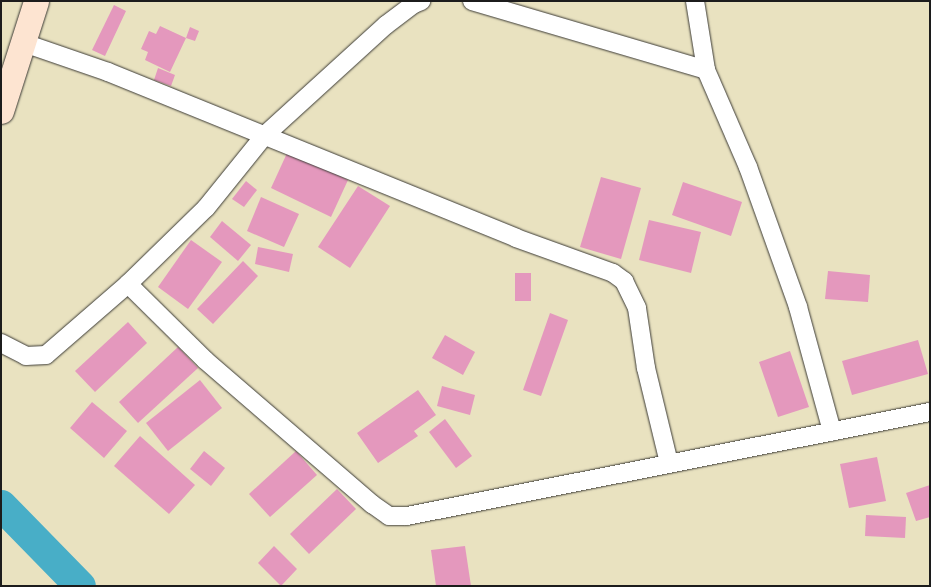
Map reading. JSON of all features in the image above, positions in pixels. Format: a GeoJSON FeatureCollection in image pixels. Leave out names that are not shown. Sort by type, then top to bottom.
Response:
{"type":"FeatureCollection","features":[{"type":"Feature","properties":{"kind":"main road"},"geometry":{"type":"LineString","coordinates":[[1,111],[36,1]]}},
{"type":"Feature","properties":{"kind":"street"},"geometry":{"type":"LineString","coordinates":[[1,344],[26,356],[46,355],[128,284],[206,208],[264,136],[386,25],[421,1]]}},
{"type":"Feature","properties":{"kind":"street"},"geometry":{"type":"LineString","coordinates":[[472,1],[706,70]]}},
{"type":"Feature","properties":{"kind":"street"},"geometry":{"type":"LineString","coordinates":[[695,1],[706,70],[748,167],[798,307],[832,431]]}},
{"type":"Feature","properties":{"kind":"street"},"geometry":{"type":"LineString","coordinates":[[24,43],[108,72],[516,238],[613,273],[624,281],[637,308],[646,368],[669,463]]}},
{"type":"Feature","properties":{"kind":"street"},"geometry":{"type":"LineString","coordinates":[[128,284],[205,360],[372,504],[389,516],[408,516],[930,412]]}},
{"type":"Feature","properties":{"kind":"building"},"geometry":{"type":"Polygon","coordinates":[[[114,5],[126,11],[105,56],[92,50],[114,5]]]}},
{"type":"Feature","properties":{"kind":"building"},"geometry":{"type":"Polygon","coordinates":[[[160,26],[186,38],[170,72],[145,60],[148,52],[141,49],[149,31],[156,34],[160,26]]]}},
{"type":"Feature","properties":{"kind":"building"},"geometry":{"type":"Polygon","coordinates":[[[190,27],[199,31],[195,41],[186,38],[190,27]]]}},
{"type":"Feature","properties":{"kind":"building"},"geometry":{"type":"Polygon","coordinates":[[[158,68],[175,75],[171,86],[154,80],[158,68]]]}},
{"type":"Feature","properties":{"kind":"building"},"geometry":{"type":"Polygon","coordinates":[[[288,151],[348,180],[331,217],[271,188],[288,151]]]}},
{"type":"Feature","properties":{"kind":"building"},"geometry":{"type":"Polygon","coordinates":[[[601,177],[641,188],[621,259],[580,247],[601,177]]]}},
{"type":"Feature","properties":{"kind":"building"},"geometry":{"type":"Polygon","coordinates":[[[246,181],[257,190],[244,207],[232,199],[246,181]]]}},
{"type":"Feature","properties":{"kind":"building"},"geometry":{"type":"Polygon","coordinates":[[[683,182],[742,202],[731,236],[672,215],[683,182]]]}},
{"type":"Feature","properties":{"kind":"building"},"geometry":{"type":"Polygon","coordinates":[[[358,186],[390,206],[350,268],[318,247],[358,186]]]}},
{"type":"Feature","properties":{"kind":"building"},"geometry":{"type":"Polygon","coordinates":[[[261,197],[299,214],[284,247],[247,231],[261,197]]]}},
{"type":"Feature","properties":{"kind":"building"},"geometry":{"type":"Polygon","coordinates":[[[649,220],[701,232],[691,273],[639,260],[649,220]]]}},
{"type":"Feature","properties":{"kind":"building"},"geometry":{"type":"Polygon","coordinates":[[[222,221],[251,245],[238,261],[210,237],[222,221]]]}},
{"type":"Feature","properties":{"kind":"building"},"geometry":{"type":"Polygon","coordinates":[[[191,240],[222,262],[188,309],[158,287],[191,240]]]}},
{"type":"Feature","properties":{"kind":"building"},"geometry":{"type":"Polygon","coordinates":[[[258,247],[293,254],[289,272],[255,264],[258,247]]]}},
{"type":"Feature","properties":{"kind":"building"},"geometry":{"type":"Polygon","coordinates":[[[243,261],[258,276],[213,324],[197,309],[243,261]]]}},
{"type":"Feature","properties":{"kind":"building"},"geometry":{"type":"Polygon","coordinates":[[[828,271],[870,275],[868,302],[825,299],[828,271]]]}},
{"type":"Feature","properties":{"kind":"building"},"geometry":{"type":"Polygon","coordinates":[[[515,273],[531,273],[531,301],[515,301],[515,273]]]}},
{"type":"Feature","properties":{"kind":"building"},"geometry":{"type":"Polygon","coordinates":[[[550,313],[568,320],[541,396],[523,390],[550,313]]]}},
{"type":"Feature","properties":{"kind":"building"},"geometry":{"type":"Polygon","coordinates":[[[128,322],[147,343],[95,392],[75,371],[128,322]]]}},
{"type":"Feature","properties":{"kind":"building"},"geometry":{"type":"Polygon","coordinates":[[[445,335],[475,352],[463,375],[432,358],[445,335]]]}},
{"type":"Feature","properties":{"kind":"building"},"geometry":{"type":"Polygon","coordinates":[[[918,340],[928,374],[852,395],[842,361],[918,340]]]}},
{"type":"Feature","properties":{"kind":"building"},"geometry":{"type":"Polygon","coordinates":[[[178,347],[198,368],[138,423],[119,402],[178,347]]]}},
{"type":"Feature","properties":{"kind":"building"},"geometry":{"type":"Polygon","coordinates":[[[790,351],[809,407],[778,417],[759,362],[790,351]]]}},
{"type":"Feature","properties":{"kind":"building"},"geometry":{"type":"Polygon","coordinates":[[[200,380],[222,408],[168,451],[146,423],[200,380]]]}},
{"type":"Feature","properties":{"kind":"building"},"geometry":{"type":"Polygon","coordinates":[[[442,386],[475,395],[470,415],[437,406],[442,386]]]}},
{"type":"Feature","properties":{"kind":"building"},"geometry":{"type":"Polygon","coordinates":[[[418,390],[436,415],[414,431],[418,436],[378,463],[357,433],[418,390]]]}},
{"type":"Feature","properties":{"kind":"building"},"geometry":{"type":"Polygon","coordinates":[[[92,402],[127,431],[104,458],[70,428],[92,402]]]}},
{"type":"Feature","properties":{"kind":"building"},"geometry":{"type":"Polygon","coordinates":[[[445,419],[472,456],[456,468],[429,432],[445,419]]]}},
{"type":"Feature","properties":{"kind":"building"},"geometry":{"type":"Polygon","coordinates":[[[140,436],[195,485],[169,514],[114,466],[140,436]]]}},
{"type":"Feature","properties":{"kind":"building"},"geometry":{"type":"Polygon","coordinates":[[[204,451],[225,468],[211,486],[190,469],[204,451]]]}},
{"type":"Feature","properties":{"kind":"building"},"geometry":{"type":"Polygon","coordinates":[[[296,451],[317,475],[270,517],[249,494],[296,451]]]}},
{"type":"Feature","properties":{"kind":"building"},"geometry":{"type":"Polygon","coordinates":[[[877,457],[886,501],[849,508],[840,464],[877,457]]]}},
{"type":"Feature","properties":{"kind":"building"},"geometry":{"type":"Polygon","coordinates":[[[930,485],[930,517],[916,521],[906,493],[930,485]]]}},
{"type":"Feature","properties":{"kind":"building"},"geometry":{"type":"Polygon","coordinates":[[[337,489],[356,509],[309,554],[290,534],[337,489]]]}},
{"type":"Feature","properties":{"kind":"building"},"geometry":{"type":"Polygon","coordinates":[[[866,515],[906,517],[905,538],[865,536],[866,515]]]}},
{"type":"Feature","properties":{"kind":"building"},"geometry":{"type":"Polygon","coordinates":[[[274,546],[297,569],[281,586],[258,563],[274,546]]]}},
{"type":"Feature","properties":{"kind":"building"},"geometry":{"type":"Polygon","coordinates":[[[465,546],[471,586],[436,586],[431,550],[465,546]]]}},
{"type":"Feature","properties":{"kind":"waterway"},"geometry":{"type":"LineString","coordinates":[[1,505],[80,586]]}}]}
